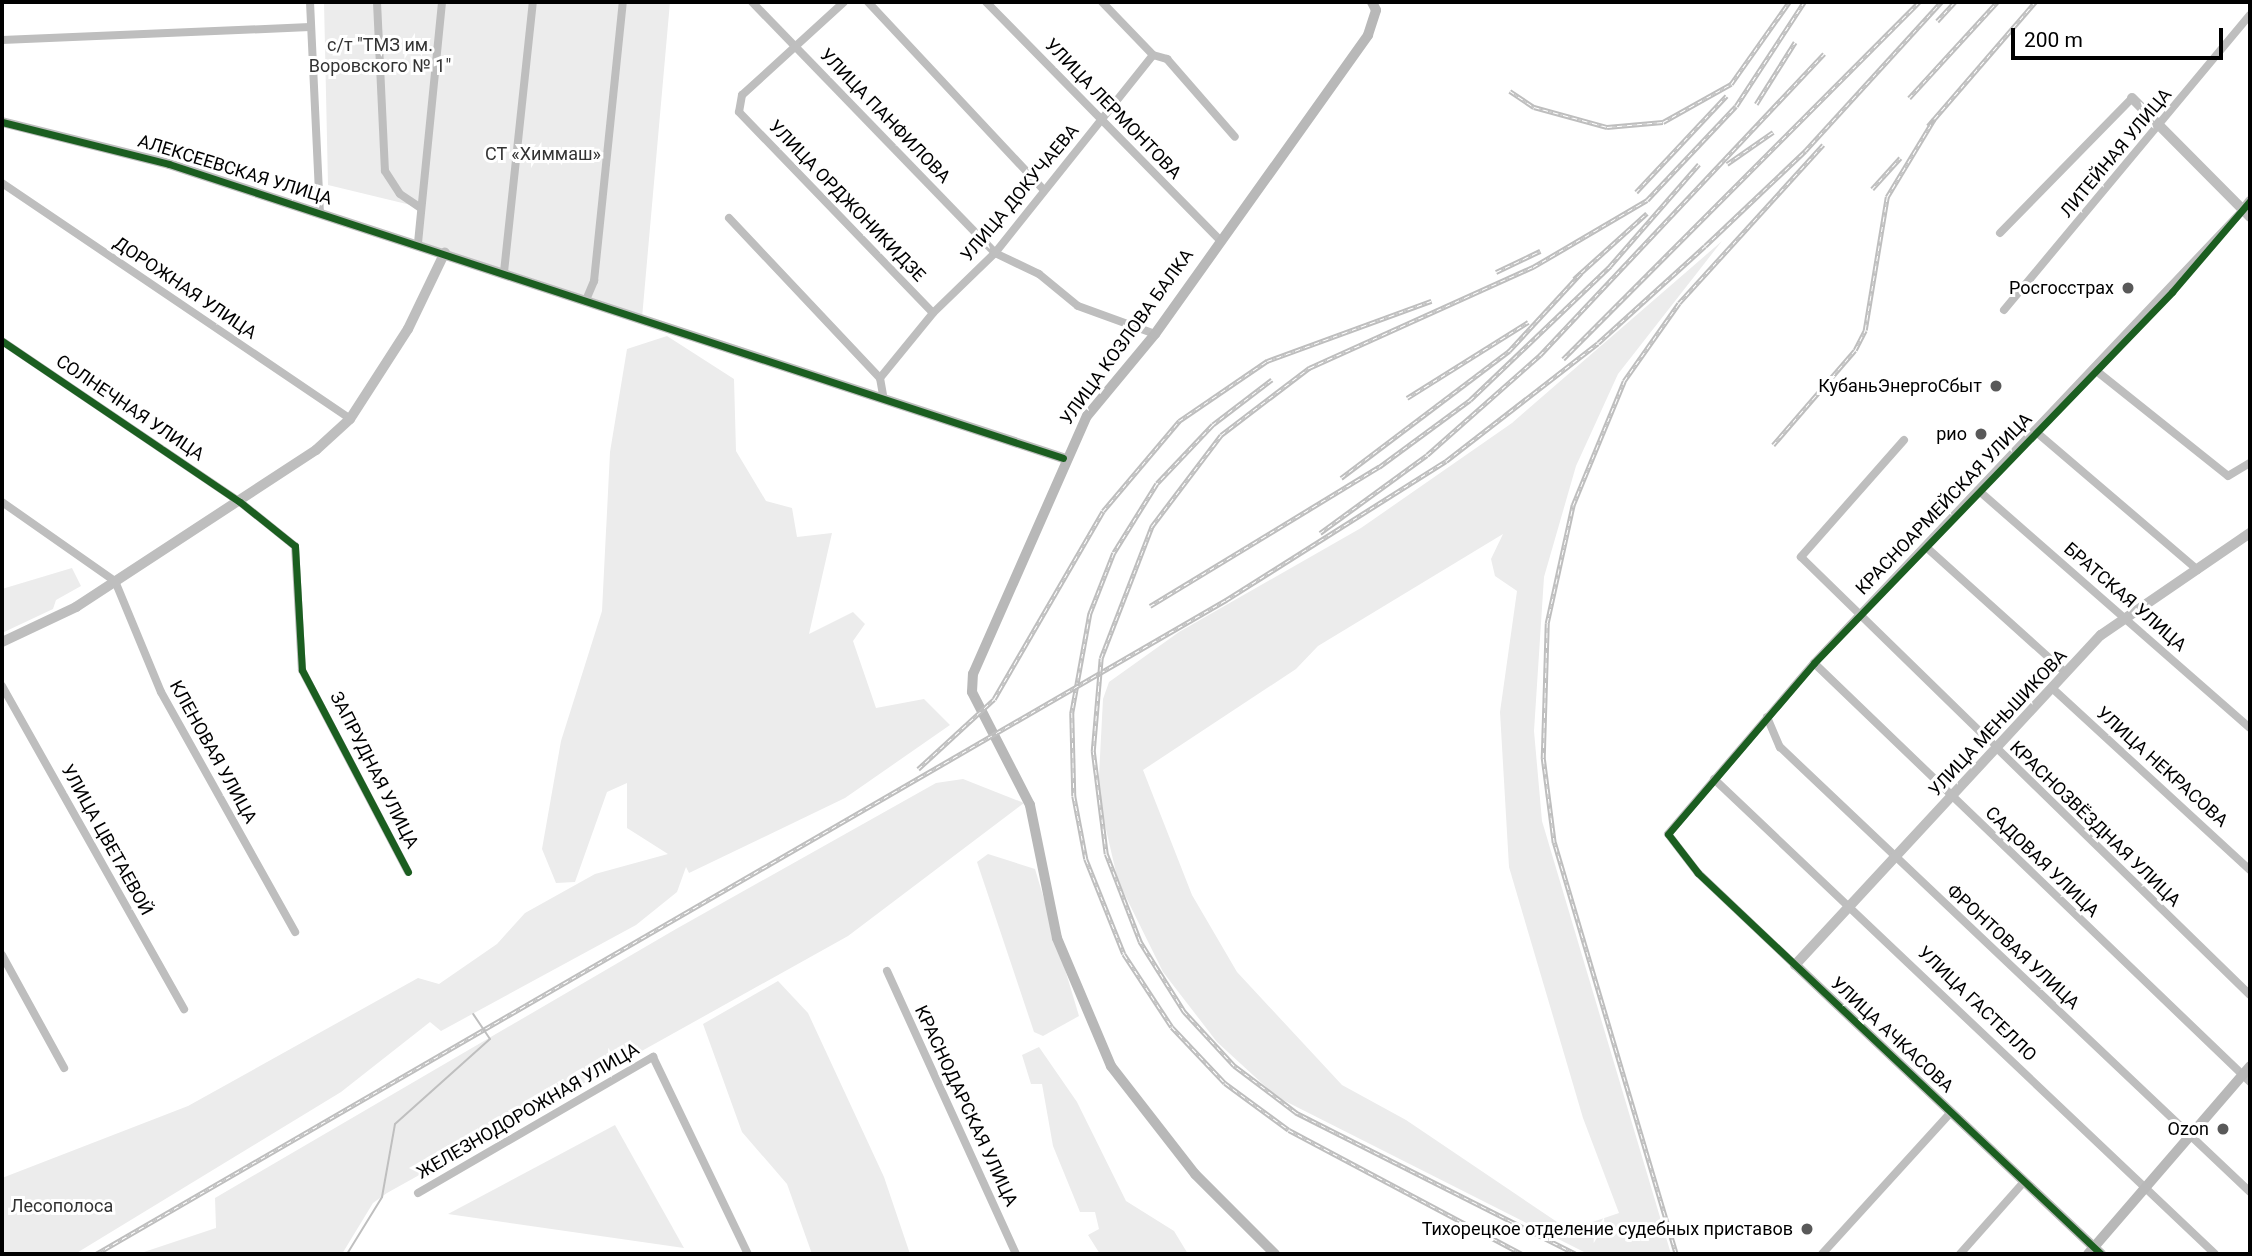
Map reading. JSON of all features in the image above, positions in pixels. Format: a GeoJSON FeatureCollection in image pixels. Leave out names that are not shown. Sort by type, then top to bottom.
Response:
{"type":"FeatureCollection","features":[{"type":"Feature","properties":{"kind":"main road","name":"УЛИЦА КОЗЛОВА БАЛКА"},"geometry":{"type":"LineString","coordinates":[[1275,1254],[1195,1174],[1111,1066],[1057,938],[1030,805],[972,692],[973,674],[1063,458],[1098,401],[1155,334],[1218,239],[1368,34],[1374,6]]}},
{"type":"Feature","properties":{"kind":"main road"},"geometry":{"type":"LineString","coordinates":[[2094,1252],[2190,1135],[2248,1074]]}},
{"type":"Feature","properties":{"kind":"street"},"geometry":{"type":"LineString","coordinates":[[310,2],[320,213]]}},
{"type":"Feature","properties":{"kind":"street"},"geometry":{"type":"LineString","coordinates":[[377,2],[385,171],[400,194],[419,207]]}},
{"type":"Feature","properties":{"kind":"street"},"geometry":{"type":"LineString","coordinates":[[418,243],[419,207],[442,2]]}},
{"type":"Feature","properties":{"kind":"street"},"geometry":{"type":"LineString","coordinates":[[505,272],[533,2]]}},
{"type":"Feature","properties":{"kind":"street"},"geometry":{"type":"LineString","coordinates":[[586,300],[594,281],[622,2]]}},
{"type":"Feature","properties":{"kind":"street","name":"УЛИЦА ПАНФИЛОВА"},"geometry":{"type":"LineString","coordinates":[[752,2],[995,253]]}},
{"type":"Feature","properties":{"kind":"street"},"geometry":{"type":"LineString","coordinates":[[796,47],[844,2]]}},
{"type":"Feature","properties":{"kind":"street"},"geometry":{"type":"LineString","coordinates":[[868,2],[1043,188]]}},
{"type":"Feature","properties":{"kind":"street","name":"УЛИЦА ЛЕРМОНТОВА"},"geometry":{"type":"LineString","coordinates":[[986,2],[1218,239]]}},
{"type":"Feature","properties":{"kind":"street"},"geometry":{"type":"LineString","coordinates":[[1102,2],[1153,55],[1167,59],[1235,137]]}},
{"type":"Feature","properties":{"kind":"street","name":"ЛИТЕЙНАЯ УЛИЦА"},"geometry":{"type":"LineString","coordinates":[[2004,310],[2250,15]]}},
{"type":"Feature","properties":{"kind":"street"},"geometry":{"type":"LineString","coordinates":[[2,40],[310,27]]}},
{"type":"Feature","properties":{"kind":"street","name":"УЛИЦА ОРДЖОНИКИДЗЕ"},"geometry":{"type":"LineString","coordinates":[[796,47],[742,95],[738,112],[933,313]]}},
{"type":"Feature","properties":{"kind":"street","name":"УЛИЦА ДОКУЧАЕВА"},"geometry":{"type":"LineString","coordinates":[[880,378],[933,313],[995,253],[1043,188],[1102,120],[1153,55]]}},
{"type":"Feature","properties":{"kind":"street"},"geometry":{"type":"LineString","coordinates":[[2000,233],[2132,98],[2246,214]]}},
{"type":"Feature","properties":{"kind":"street","name":"АЛЕКСЕЕВСКАЯ УЛИЦА"},"geometry":{"type":"LineString","coordinates":[[2,122],[169,164],[883,395],[1063,458]]}},
{"type":"Feature","properties":{"kind":"street","name":"ДОРОЖНАЯ УЛИЦА"},"geometry":{"type":"LineString","coordinates":[[2,183],[350,419]]}},
{"type":"Feature","properties":{"kind":"street","name":"КРАСНОАРМЕЙСКАЯ УЛИЦА"},"geometry":{"type":"LineString","coordinates":[[1668,834],[1814,663],[2246,214],[2250,201]]}},
{"type":"Feature","properties":{"kind":"street"},"geometry":{"type":"LineString","coordinates":[[729,218],[880,378],[883,395]]}},
{"type":"Feature","properties":{"kind":"street"},"geometry":{"type":"LineString","coordinates":[[2,642],[115,581],[240,502],[350,419],[408,329],[444,252]]}},
{"type":"Feature","properties":{"kind":"street"},"geometry":{"type":"LineString","coordinates":[[995,253],[1039,274],[1078,306],[1155,334]]}},
{"type":"Feature","properties":{"kind":"street","name":"СОЛНЕЧНАЯ УЛИЦА"},"geometry":{"type":"LineString","coordinates":[[2,341],[240,502]]}},
{"type":"Feature","properties":{"kind":"street"},"geometry":{"type":"LineString","coordinates":[[2094,369],[2228,477],[2236,476],[2250,463]]}},
{"type":"Feature","properties":{"kind":"street"},"geometry":{"type":"LineString","coordinates":[[2035,431],[2198,570]]}},
{"type":"Feature","properties":{"kind":"street","name":"КРАСНОЗВЁЗДНАЯ УЛИЦА"},"geometry":{"type":"LineString","coordinates":[[1904,440],[1801,557],[1858,617],[2250,995]]}},
{"type":"Feature","properties":{"kind":"street","name":"БРАТСКАЯ УЛИЦА"},"geometry":{"type":"LineString","coordinates":[[1978,490],[2250,728]]}},
{"type":"Feature","properties":{"kind":"street"},"geometry":{"type":"LineString","coordinates":[[2,502],[115,581]]}},
{"type":"Feature","properties":{"kind":"street","name":"ЗАПРУДНАЯ УЛИЦА"},"geometry":{"type":"LineString","coordinates":[[240,502],[295,546],[302,670],[408,872]]}},
{"type":"Feature","properties":{"kind":"street","name":"УЛИЦА МЕНЬШИКОВА"},"geometry":{"type":"LineString","coordinates":[[1795,965],[2065,672],[2125,617],[2250,533]]}},
{"type":"Feature","properties":{"kind":"street"},"geometry":{"type":"LineString","coordinates":[[1926,547],[2065,672]]}},
{"type":"Feature","properties":{"kind":"street","name":"КЛЕНОВАЯ УЛИЦА"},"geometry":{"type":"LineString","coordinates":[[115,581],[161,692],[295,932]]}},
{"type":"Feature","properties":{"kind":"street","name":"САДОВАЯ УЛИЦА"},"geometry":{"type":"LineString","coordinates":[[1814,663],[1952,797],[2248,1074]]}},
{"type":"Feature","properties":{"kind":"street","name":"УЛИЦА ЦВЕТАЕВОЙ"},"geometry":{"type":"LineString","coordinates":[[2,686],[184,1009]]}},
{"type":"Feature","properties":{"kind":"street","name":"УЛИЦА НЕКРАСОВА"},"geometry":{"type":"LineString","coordinates":[[2052,688],[2250,870]]}},
{"type":"Feature","properties":{"kind":"street","name":"ФРОНТОВАЯ УЛИЦА"},"geometry":{"type":"LineString","coordinates":[[1767,716],[1780,747],[2250,1192]]}},
{"type":"Feature","properties":{"kind":"street","name":"УЛИЦА ГАСТЕЛЛО"},"geometry":{"type":"LineString","coordinates":[[1714,779],[2215,1254]]}},
{"type":"Feature","properties":{"kind":"street","name":"УЛИЦА АЧКАСОВА"},"geometry":{"type":"LineString","coordinates":[[1668,834],[1698,873],[1951,1112],[2094,1252]]}},
{"type":"Feature","properties":{"kind":"street"},"geometry":{"type":"LineString","coordinates":[[2,956],[64,1068]]}},
{"type":"Feature","properties":{"kind":"street","name":"КРАСНОДАРСКАЯ УЛИЦА"},"geometry":{"type":"LineString","coordinates":[[887,971],[1016,1254]]}},
{"type":"Feature","properties":{"kind":"street","name":"ЖЕЛЕЗНОДОРОЖНАЯ УЛИЦА"},"geometry":{"type":"LineString","coordinates":[[418,1193],[653,1058],[748,1254]]}},
{"type":"Feature","properties":{"kind":"street"},"geometry":{"type":"LineString","coordinates":[[1822,1254],[1951,1112]]}},
{"type":"Feature","properties":{"kind":"street"},"geometry":{"type":"LineString","coordinates":[[1960,1254],[2024,1182]]}},
{"type":"Feature","properties":{"kind":"green space","name":"СТ «Химмаш»"},"geometry":{"type":"Polygon","coordinates":[[[324,2],[670,2],[642,318],[418,243],[419,207],[328,185],[324,2]]]}},
{"type":"Feature","properties":{"kind":"green space"},"geometry":{"type":"Polygon","coordinates":[[[1722,241],[1618,374],[1576,466],[1544,577],[1534,731],[1542,821],[1671,1254],[1588,1254],[1277,1097],[1217,1042],[1163,972],[1118,881],[1098,795],[1103,699],[1109,682],[1179,632],[1361,528],[1512,423],[1722,241]],[[1503,534],[1318,646],[1296,669],[1143,770],[1192,895],[1237,972],[1342,1085],[1406,1120],[1569,1230],[1619,1213],[1583,1118],[1509,867],[1500,712],[1517,591],[1495,576],[1491,559],[1503,534]]]}},
{"type":"Feature","properties":{"kind":"green space","name":"Лесополоса"},"geometry":{"type":"Polygon","coordinates":[[[667,336],[734,379],[736,451],[766,501],[792,508],[797,537],[832,533],[809,634],[853,612],[865,624],[853,641],[876,708],[924,699],[950,725],[845,798],[689,873],[686,867],[677,892],[636,925],[441,1031],[430,1022],[341,1092],[75,1254],[2,1254],[2,1178],[188,1106],[418,978],[439,984],[497,944],[525,913],[595,874],[668,854],[627,828],[627,783],[607,792],[575,882],[556,883],[542,849],[561,741],[602,611],[610,452],[627,349],[667,336]]]}},
{"type":"Feature","properties":{"kind":"green space"},"geometry":{"type":"Polygon","coordinates":[[[72,568],[81,586],[56,600],[53,609],[2,633],[2,589],[72,568]]]}},
{"type":"Feature","properties":{"kind":"green space"},"geometry":{"type":"Polygon","coordinates":[[[963,779],[1024,803],[848,936],[387,1193],[373,1203],[342,1254],[138,1254],[216,1228],[215,1198],[676,929],[936,783],[963,779]]]}},
{"type":"Feature","properties":{"kind":"green space"},"geometry":{"type":"Polygon","coordinates":[[[988,854],[1035,869],[1079,1016],[1043,1036],[1034,1032],[977,862],[988,854]]]}},
{"type":"Feature","properties":{"kind":"green space"},"geometry":{"type":"Polygon","coordinates":[[[778,981],[808,1013],[884,1177],[910,1254],[812,1254],[787,1184],[742,1132],[703,1024],[778,981]]]}},
{"type":"Feature","properties":{"kind":"green space"},"geometry":{"type":"Polygon","coordinates":[[[1039,1047],[1077,1102],[1126,1201],[1174,1231],[1188,1254],[1100,1254],[1088,1235],[1099,1229],[1095,1212],[1080,1212],[1053,1146],[1042,1084],[1031,1084],[1022,1055],[1039,1047]]]}},
{"type":"Feature","properties":{"kind":"green space"},"geometry":{"type":"Polygon","coordinates":[[[615,1125],[684,1248],[448,1214],[615,1125]]]}},
{"type":"Feature","properties":{"kind":"waterway"},"geometry":{"type":"LineString","coordinates":[[347,1254],[382,1197],[395,1124],[490,1039],[473,1014]]}},
{"type":"Feature","properties":{"kind":"railway"},"geometry":{"type":"LineString","coordinates":[[1510,91],[1534,107],[1607,127],[1663,122],[1731,84],[1789,2]]}},
{"type":"Feature","properties":{"kind":"railway"},"geometry":{"type":"LineString","coordinates":[[1575,1254],[1296,1113],[1234,1066],[1184,1012],[1140,942],[1106,854],[1093,751],[1101,658],[1152,526],[1221,435],[1309,368],[1533,267],[1647,200],[1736,106],[1804,2]]}},
{"type":"Feature","properties":{"kind":"railway"},"geometry":{"type":"LineString","coordinates":[[1563,359],[1919,2]]}},
{"type":"Feature","properties":{"kind":"railway"},"geometry":{"type":"LineString","coordinates":[[96,1254],[1226,600],[1446,461],[1598,343],[1705,246],[1805,151],[1941,2]]}},
{"type":"Feature","properties":{"kind":"railway"},"geometry":{"type":"LineString","coordinates":[[1937,21],[1955,2]]}},
{"type":"Feature","properties":{"kind":"railway"},"geometry":{"type":"LineString","coordinates":[[1909,98],[1997,2]]}},
{"type":"Feature","properties":{"kind":"railway"},"geometry":{"type":"LineString","coordinates":[[1928,126],[2035,2]]}},
{"type":"Feature","properties":{"kind":"railway"},"geometry":{"type":"LineString","coordinates":[[1756,104],[1795,42]]}},
{"type":"Feature","properties":{"kind":"railway"},"geometry":{"type":"LineString","coordinates":[[1320,533],[1427,455],[1540,355],[1824,54]]}},
{"type":"Feature","properties":{"kind":"railway"},"geometry":{"type":"LineString","coordinates":[[1636,192],[1726,96]]}},
{"type":"Feature","properties":{"kind":"railway"},"geometry":{"type":"LineString","coordinates":[[1773,445],[1855,350],[1865,330],[1887,197],[1934,119]]}},
{"type":"Feature","properties":{"kind":"railway"},"geometry":{"type":"LineString","coordinates":[[1727,164],[1773,132]]}},
{"type":"Feature","properties":{"kind":"railway"},"geometry":{"type":"LineString","coordinates":[[1676,1254],[1554,843],[1543,758],[1547,623],[1573,505],[1624,381],[1679,303],[1823,145]]}},
{"type":"Feature","properties":{"kind":"railway"},"geometry":{"type":"LineString","coordinates":[[1872,189],[1900,158]]}},
{"type":"Feature","properties":{"kind":"railway"},"geometry":{"type":"LineString","coordinates":[[1150,606],[1379,467],[1470,400],[1610,266],[1699,164]]}},
{"type":"Feature","properties":{"kind":"railway"},"geometry":{"type":"LineString","coordinates":[[1574,279],[1647,213]]}},
{"type":"Feature","properties":{"kind":"railway"},"geometry":{"type":"LineString","coordinates":[[1496,272],[1540,251]]}},
{"type":"Feature","properties":{"kind":"railway"},"geometry":{"type":"LineString","coordinates":[[1341,478],[1509,351],[1581,273]]}},
{"type":"Feature","properties":{"kind":"railway"},"geometry":{"type":"LineString","coordinates":[[918,769],[994,699],[1103,511],[1179,421],[1267,361],[1431,301]]}},
{"type":"Feature","properties":{"kind":"railway"},"geometry":{"type":"LineString","coordinates":[[1407,398],[1528,322]]}},
{"type":"Feature","properties":{"kind":"railway"},"geometry":{"type":"LineString","coordinates":[[1272,380],[1213,425],[1157,484],[1114,553],[1090,614],[1072,713],[1074,796],[1086,859],[1124,954],[1172,1027],[1225,1083],[1289,1130],[1522,1254]]}},
{"type":"Feature","properties":{"kind":"cycle path"},"geometry":{"type":"LineString","coordinates":[[2,122],[169,164],[1063,458]]}},
{"type":"Feature","properties":{"kind":"cycle path"},"geometry":{"type":"LineString","coordinates":[[2101,1254],[1698,873],[1668,834],[1814,663],[2172,292],[2250,201]]}},
{"type":"Feature","properties":{"kind":"cycle path"},"geometry":{"type":"LineString","coordinates":[[2,341],[240,502],[295,546],[302,670],[408,872]]}},
{"type":"Feature","properties":{"kind":"place","name":"Росгосстрах"},"geometry":{"type":"Point","coordinates":[2128,288]}},
{"type":"Feature","properties":{"kind":"place","name":"КубаньЭнергоСбыт"},"geometry":{"type":"Point","coordinates":[1996,386]}},
{"type":"Feature","properties":{"kind":"place","name":"рио"},"geometry":{"type":"Point","coordinates":[1981,434]}},
{"type":"Feature","properties":{"kind":"place","name":"Ozon"},"geometry":{"type":"Point","coordinates":[2223,1129]}},
{"type":"Feature","properties":{"kind":"place","name":"Тихорецкое отделение судебных приставов"},"geometry":{"type":"Point","coordinates":[1807,1229]}},
{"type":"Feature","properties":{"kind":"park label","name":"с/т \"ТМЗ им. Воровского № 1\""},"geometry":{"type":"Point","coordinates":[380,56]}}]}
